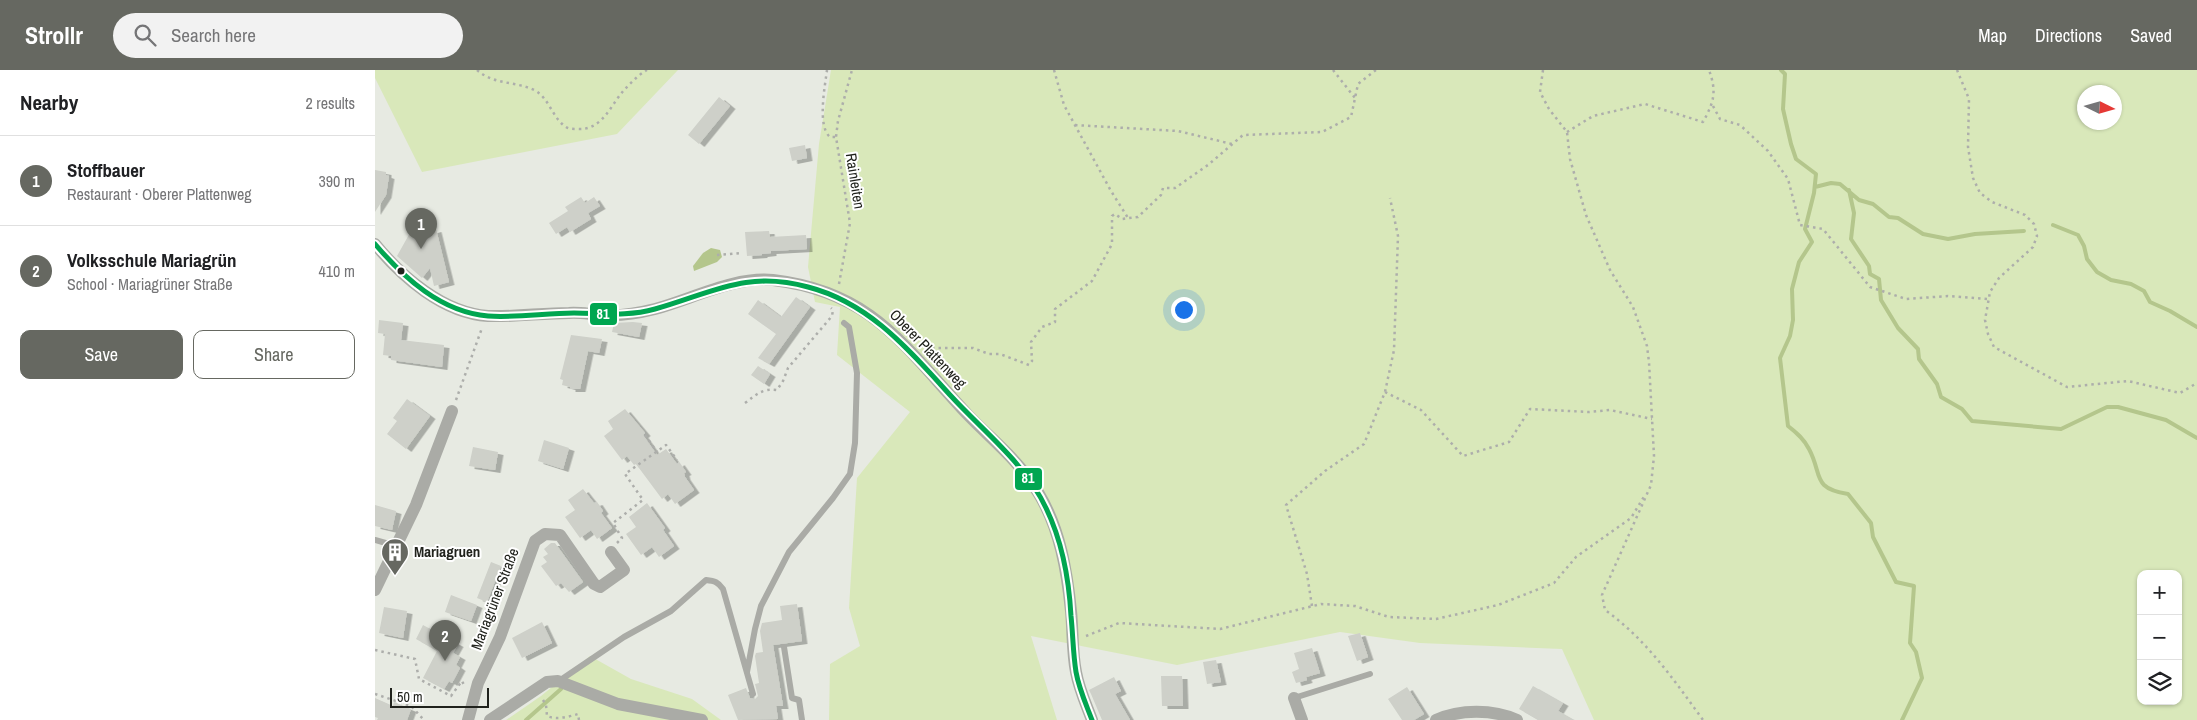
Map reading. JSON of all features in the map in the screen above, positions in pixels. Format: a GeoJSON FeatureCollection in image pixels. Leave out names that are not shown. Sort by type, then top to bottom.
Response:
{"type":"FeatureCollection","features":[{"type":"Feature","properties":{"kind":"street","name":"Oberer Plattenweg"},"geometry":{"type":"LineString","coordinates":[[375,244],[401,272],[433,295],[453,307],[485,316],[577,312],[605,315],[633,314],[752,280],[773,280],[872,314],[917,356],[967,414],[1014,459],[1039,494],[1058,537],[1071,608],[1075,670],[1081,693],[1092,720]]}},
{"type":"Feature","properties":{"kind":"street"},"geometry":{"type":"LineString","coordinates":[[375,590],[416,505],[453,411]]}},
{"type":"Feature","properties":{"kind":"street","name":"Mariagrüner Straße"},"geometry":{"type":"LineString","coordinates":[[468,720],[478,683],[500,637],[535,541],[545,534],[560,535],[594,584],[600,587],[624,570],[611,552]]}},
{"type":"Feature","properties":{"kind":"street"},"geometry":{"type":"LineString","coordinates":[[490,720],[547,682],[558,681],[618,704],[702,720]]}},
{"type":"Feature","properties":{"kind":"street"},"geometry":{"type":"LineString","coordinates":[[1294,698],[1302,720]]}},
{"type":"Feature","properties":{"kind":"street"},"geometry":{"type":"LineString","coordinates":[[1436,720],[1454,714],[1475,716],[1495,714],[1517,720]]}},
{"type":"Feature","properties":{"kind":"lane"},"geometry":{"type":"LineString","coordinates":[[747,672],[761,606],[789,552],[850,474],[855,444],[857,373],[849,327],[844,323]]}},
{"type":"Feature","properties":{"kind":"lane"},"geometry":{"type":"LineString","coordinates":[[375,540],[396,546]]}},
{"type":"Feature","properties":{"kind":"lane"},"geometry":{"type":"LineString","coordinates":[[558,681],[624,637],[671,611],[706,580],[718,582],[723,589],[753,694]]}},
{"type":"Feature","properties":{"kind":"lane"},"geometry":{"type":"LineString","coordinates":[[784,647],[792,698],[799,700],[802,720]]}},
{"type":"Feature","properties":{"kind":"lane"},"geometry":{"type":"LineString","coordinates":[[1294,698],[1370,674]]}},
{"type":"Feature","properties":{"kind":"path"},"geometry":{"type":"LineString","coordinates":[[477,70],[493,80],[535,90],[547,103],[555,117],[567,128],[582,129],[591,127],[606,116],[623,91],[647,70]]}},
{"type":"Feature","properties":{"kind":"path"},"geometry":{"type":"LineString","coordinates":[[827,70],[823,120],[825,133],[830,137],[836,137]]}},
{"type":"Feature","properties":{"kind":"path","name":"Rainleiten"},"geometry":{"type":"LineString","coordinates":[[745,402],[760,391],[777,390],[788,368],[832,316],[833,301],[850,223],[836,137],[838,121],[852,70]]}},
{"type":"Feature","properties":{"kind":"path"},"geometry":{"type":"LineString","coordinates":[[1054,70],[1064,105],[1128,218]]}},
{"type":"Feature","properties":{"kind":"path"},"geometry":{"type":"LineString","coordinates":[[1333,70],[1355,98]]}},
{"type":"Feature","properties":{"kind":"path"},"geometry":{"type":"LineString","coordinates":[[917,356],[930,348],[973,348],[989,354],[1000,354],[1029,365],[1032,361],[1031,342],[1042,327],[1055,322],[1055,309],[1092,282],[1112,244],[1112,216],[1115,214],[1122,219],[1138,217],[1161,195],[1163,188],[1175,188],[1209,165],[1243,135],[1322,132],[1351,117],[1358,84],[1376,70]]}},
{"type":"Feature","properties":{"kind":"path"},"geometry":{"type":"LineString","coordinates":[[1543,70],[1540,92],[1549,109],[1567,132],[1570,159],[1586,215],[1610,270],[1633,306],[1647,346],[1654,456],[1651,485],[1602,595],[1605,610],[1626,625],[1643,643],[1668,672],[1703,720]]}},
{"type":"Feature","properties":{"kind":"path"},"geometry":{"type":"LineString","coordinates":[[1567,132],[1593,116],[1645,104],[1703,122],[1713,106],[1715,84],[1709,70]]}},
{"type":"Feature","properties":{"kind":"path"},"geometry":{"type":"LineString","coordinates":[[1957,70],[1969,99],[1967,148],[1973,178],[1980,193],[1992,202],[2025,215],[2034,224],[2037,236],[2033,247],[1999,278],[1989,292],[1985,320],[1987,334],[1994,347],[2067,387],[2128,381],[2180,393],[2197,383]]}},
{"type":"Feature","properties":{"kind":"path"},"geometry":{"type":"LineString","coordinates":[[1713,106],[1719,119],[1740,125],[1768,151],[1788,180],[1800,225],[1823,229],[1871,287],[1906,299],[1948,296],[1988,299]]}},
{"type":"Feature","properties":{"kind":"path"},"geometry":{"type":"LineString","coordinates":[[1075,125],[1178,131],[1232,144]]}},
{"type":"Feature","properties":{"kind":"path"},"geometry":{"type":"LineString","coordinates":[[1312,606],[1307,574],[1286,505],[1325,471],[1364,444],[1385,392],[1394,350],[1398,236],[1390,198]]}},
{"type":"Feature","properties":{"kind":"path"},"geometry":{"type":"LineString","coordinates":[[717,254],[741,253]]}},
{"type":"Feature","properties":{"kind":"path"},"geometry":{"type":"LineString","coordinates":[[453,411],[484,321]]}},
{"type":"Feature","properties":{"kind":"path"},"geometry":{"type":"LineString","coordinates":[[1385,392],[1421,410],[1463,456],[1509,442],[1530,409],[1589,412],[1610,410],[1652,419]]}},
{"type":"Feature","properties":{"kind":"path"},"geometry":{"type":"LineString","coordinates":[[645,435],[657,452]]}},
{"type":"Feature","properties":{"kind":"path"},"geometry":{"type":"LineString","coordinates":[[611,552],[609,549],[622,538],[613,523],[643,500],[625,474],[666,445],[677,460]]}},
{"type":"Feature","properties":{"kind":"path"},"geometry":{"type":"LineString","coordinates":[[1084,629],[1086,637],[1119,623],[1220,629],[1321,604],[1355,606],[1389,617],[1436,619],[1498,605],[1555,583],[1576,557],[1631,518],[1651,485]]}},
{"type":"Feature","properties":{"kind":"path"},"geometry":{"type":"LineString","coordinates":[[375,650],[415,659],[419,679],[451,696],[462,681],[464,685],[462,693]]}},
{"type":"Feature","properties":{"kind":"path"},"geometry":{"type":"LineString","coordinates":[[536,689],[546,705],[547,716],[555,720],[578,714],[579,720]]}},
{"type":"Feature","properties":{"kind":"path"},"geometry":{"type":"LineString","coordinates":[[375,694],[411,706],[424,720]]}},
{"type":"Feature","properties":{"kind":"shaded area"},"geometry":{"type":"Polygon","coordinates":[[[375,70],[678,70],[617,134],[422,172],[375,78],[375,70]]]}},
{"type":"Feature","properties":{"kind":"shaded area"},"geometry":{"type":"Polygon","coordinates":[[[831,70],[2197,70],[2197,720],[1594,720],[1562,649],[1420,643],[1340,632],[1177,665],[1031,636],[1057,720],[829,720],[830,664],[860,646],[849,608],[857,478],[910,412],[837,355],[840,307],[815,302],[808,267],[819,144],[831,70]]]}},
{"type":"Feature","properties":{"kind":"shaded area"},"geometry":{"type":"Polygon","coordinates":[[[711,248],[720,250],[722,257],[717,262],[694,271],[693,266],[703,253],[711,248]]]}},
{"type":"Feature","properties":{"kind":"shaded area"},"geometry":{"type":"Polygon","coordinates":[[[590,656],[631,679],[692,699],[721,720],[506,720],[541,696],[590,656]]]}},
{"type":"Feature","properties":{"kind":"building"},"geometry":{"type":"Polygon","coordinates":[[[719,97],[730,106],[699,144],[688,135],[719,97]]]}},
{"type":"Feature","properties":{"kind":"building"},"geometry":{"type":"Polygon","coordinates":[[[805,145],[807,158],[792,161],[789,148],[805,145]]]}},
{"type":"Feature","properties":{"kind":"building"},"geometry":{"type":"Polygon","coordinates":[[[375,170],[386,172],[386,175],[389,176],[386,195],[375,212],[375,170]]]}},
{"type":"Feature","properties":{"kind":"building"},"geometry":{"type":"Polygon","coordinates":[[[581,197],[585,203],[594,197],[600,206],[588,213],[591,219],[570,232],[567,227],[556,234],[549,223],[568,211],[565,207],[581,197]]]}},
{"type":"Feature","properties":{"kind":"building"},"geometry":{"type":"Polygon","coordinates":[[[436,229],[449,282],[434,286],[430,268],[422,278],[397,256],[411,231],[417,234],[436,229]]]}},
{"type":"Feature","properties":{"kind":"building"},"geometry":{"type":"Polygon","coordinates":[[[769,231],[770,237],[806,235],[807,249],[771,251],[771,253],[762,255],[747,256],[745,232],[769,231]]]}},
{"type":"Feature","properties":{"kind":"building"},"geometry":{"type":"Polygon","coordinates":[[[796,297],[810,307],[769,364],[758,358],[776,334],[748,314],[758,300],[781,317],[796,297]]]}},
{"type":"Feature","properties":{"kind":"building"},"geometry":{"type":"Polygon","coordinates":[[[379,320],[403,323],[401,340],[444,345],[442,367],[391,360],[391,356],[383,355],[385,334],[378,333],[379,320]]]}},
{"type":"Feature","properties":{"kind":"building"},"geometry":{"type":"Polygon","coordinates":[[[614,323],[642,323],[639,337],[612,332],[614,323]]]}},
{"type":"Feature","properties":{"kind":"building"},"geometry":{"type":"Polygon","coordinates":[[[571,335],[602,339],[599,353],[588,351],[580,389],[570,389],[570,387],[562,385],[563,380],[560,379],[571,335]]]}},
{"type":"Feature","properties":{"kind":"building"},"geometry":{"type":"Polygon","coordinates":[[[758,366],[770,374],[764,384],[751,375],[758,366]]]}},
{"type":"Feature","properties":{"kind":"building"},"geometry":{"type":"Polygon","coordinates":[[[407,399],[430,416],[406,449],[387,434],[397,421],[393,418],[407,399]]]}},
{"type":"Feature","properties":{"kind":"building"},"geometry":{"type":"Polygon","coordinates":[[[625,409],[645,433],[643,435],[657,455],[666,449],[677,464],[679,462],[686,472],[684,473],[685,477],[694,490],[675,504],[668,494],[662,499],[636,464],[634,465],[627,456],[622,460],[604,436],[613,429],[608,421],[625,409]]]}},
{"type":"Feature","properties":{"kind":"building"},"geometry":{"type":"Polygon","coordinates":[[[544,440],[569,448],[563,469],[538,461],[544,440]]]}},
{"type":"Feature","properties":{"kind":"building"},"geometry":{"type":"Polygon","coordinates":[[[473,447],[498,452],[495,470],[469,466],[473,447]]]}},
{"type":"Feature","properties":{"kind":"building"},"geometry":{"type":"Polygon","coordinates":[[[583,489],[594,503],[597,502],[603,511],[601,513],[612,528],[597,539],[591,530],[580,538],[565,517],[575,510],[568,500],[583,489]]]}},
{"type":"Feature","properties":{"kind":"building"},"geometry":{"type":"Polygon","coordinates":[[[647,503],[665,528],[663,530],[674,546],[659,557],[652,547],[641,555],[626,534],[636,527],[629,517],[647,503]]]}},
{"type":"Feature","properties":{"kind":"building"},"geometry":{"type":"Polygon","coordinates":[[[375,505],[396,511],[392,530],[375,526],[375,505]]]}},
{"type":"Feature","properties":{"kind":"building"},"geometry":{"type":"Polygon","coordinates":[[[551,543],[555,543],[583,582],[569,592],[561,583],[556,586],[541,566],[547,562],[543,557],[548,554],[544,549],[551,543]]]}},
{"type":"Feature","properties":{"kind":"building"},"geometry":{"type":"Polygon","coordinates":[[[491,562],[501,566],[487,602],[477,598],[491,562]]]}},
{"type":"Feature","properties":{"kind":"building"},"geometry":{"type":"Polygon","coordinates":[[[451,595],[477,605],[471,621],[445,612],[451,595]]]}},
{"type":"Feature","properties":{"kind":"building"},"geometry":{"type":"Polygon","coordinates":[[[797,604],[802,641],[773,645],[783,706],[776,706],[778,719],[738,720],[728,695],[746,688],[750,698],[755,699],[758,696],[755,684],[759,683],[755,656],[756,653],[763,652],[760,631],[762,623],[782,620],[780,606],[797,604]]]}},
{"type":"Feature","properties":{"kind":"building"},"geometry":{"type":"Polygon","coordinates":[[[384,607],[407,611],[403,638],[379,633],[384,607]]]}},
{"type":"Feature","properties":{"kind":"building"},"geometry":{"type":"Polygon","coordinates":[[[542,622],[552,643],[522,658],[512,638],[542,622]]]}},
{"type":"Feature","properties":{"kind":"building"},"geometry":{"type":"Polygon","coordinates":[[[423,625],[458,644],[453,653],[460,657],[456,665],[460,668],[452,683],[449,681],[444,689],[423,678],[437,651],[416,639],[423,625]]]}},
{"type":"Feature","properties":{"kind":"building"},"geometry":{"type":"Polygon","coordinates":[[[1360,633],[1368,657],[1357,661],[1348,636],[1360,633]]]}},
{"type":"Feature","properties":{"kind":"building"},"geometry":{"type":"Polygon","coordinates":[[[1312,648],[1320,673],[1306,677],[1307,680],[1296,683],[1292,672],[1299,669],[1294,653],[1312,648]]]}},
{"type":"Feature","properties":{"kind":"building"},"geometry":{"type":"Polygon","coordinates":[[[1216,660],[1221,682],[1207,684],[1203,662],[1216,660]]]}},
{"type":"Feature","properties":{"kind":"building"},"geometry":{"type":"Polygon","coordinates":[[[1161,676],[1182,676],[1183,706],[1162,706],[1161,676]]]}},
{"type":"Feature","properties":{"kind":"building"},"geometry":{"type":"Polygon","coordinates":[[[1114,677],[1121,691],[1115,694],[1130,720],[1102,720],[1089,690],[1114,677]]]}},
{"type":"Feature","properties":{"kind":"building"},"geometry":{"type":"Polygon","coordinates":[[[1533,686],[1563,703],[1558,711],[1574,720],[1538,720],[1519,709],[1533,686]]]}},
{"type":"Feature","properties":{"kind":"building"},"geometry":{"type":"Polygon","coordinates":[[[1407,687],[1424,714],[1414,720],[1402,720],[1388,699],[1407,687]]]}},
{"type":"Feature","properties":{"kind":"building"},"geometry":{"type":"Polygon","coordinates":[[[375,698],[393,706],[394,702],[411,709],[407,720],[377,720],[378,718],[375,717],[375,698]]]}},
{"type":"Feature","properties":{"kind":"waterway"},"geometry":{"type":"LineString","coordinates":[[1781,70],[1785,74],[1783,109],[1796,159],[1816,174],[1814,193],[1805,229],[1812,242],[1799,262],[1792,289],[1793,320],[1790,336],[1780,358],[1788,426],[1807,445],[1823,484],[1828,488],[1848,494],[1871,523],[1873,537],[1896,582],[1914,586],[1910,643],[1916,652],[1922,678],[1902,720]]}},
{"type":"Feature","properties":{"kind":"waterway"},"geometry":{"type":"LineString","coordinates":[[1815,187],[1831,183],[1840,184],[1859,200],[1873,204],[1889,217],[1898,218],[1923,234],[1948,239],[1975,234],[2024,231]]}},
{"type":"Feature","properties":{"kind":"waterway"},"geometry":{"type":"LineString","coordinates":[[1849,190],[1854,213],[1851,239],[1869,266],[1870,274],[1879,279],[1881,300],[1898,328],[1918,349],[1919,359],[1937,384],[1941,397],[1962,409],[1972,421],[2061,429],[2107,407],[2118,407],[2166,420],[2197,438]]}},
{"type":"Feature","properties":{"kind":"waterway"},"geometry":{"type":"LineString","coordinates":[[2053,225],[2078,235],[2084,246],[2087,259],[2097,272],[2111,280],[2131,284],[2144,291],[2150,302],[2197,327]]}},
{"type":"Feature","properties":{"kind":"waterway"},"geometry":{"type":"LineString","coordinates":[[526,720],[561,689]]}},
{"type":"Feature","properties":{"kind":"transit line","name":"81"},"geometry":{"type":"LineString","coordinates":[[375,244],[411,281],[439,300],[455,308],[488,316],[634,313],[655,309],[730,286],[747,282],[766,281],[786,282],[808,287],[830,294],[851,304],[887,330],[920,362],[1015,462],[1037,492],[1052,521],[1064,561],[1069,588],[1076,672],[1092,720]]}},
{"type":"Feature","properties":{"kind":"place","name":"Stoffbauer"},"geometry":{"type":"Point","coordinates":[421,249]}},
{"type":"Feature","properties":{"kind":"place","name":"Mariagruen"},"geometry":{"type":"Point","coordinates":[395,576]}},
{"type":"Feature","properties":{"kind":"place","name":"Volksschule Mariagrün"},"geometry":{"type":"Point","coordinates":[445,661]}}]}
